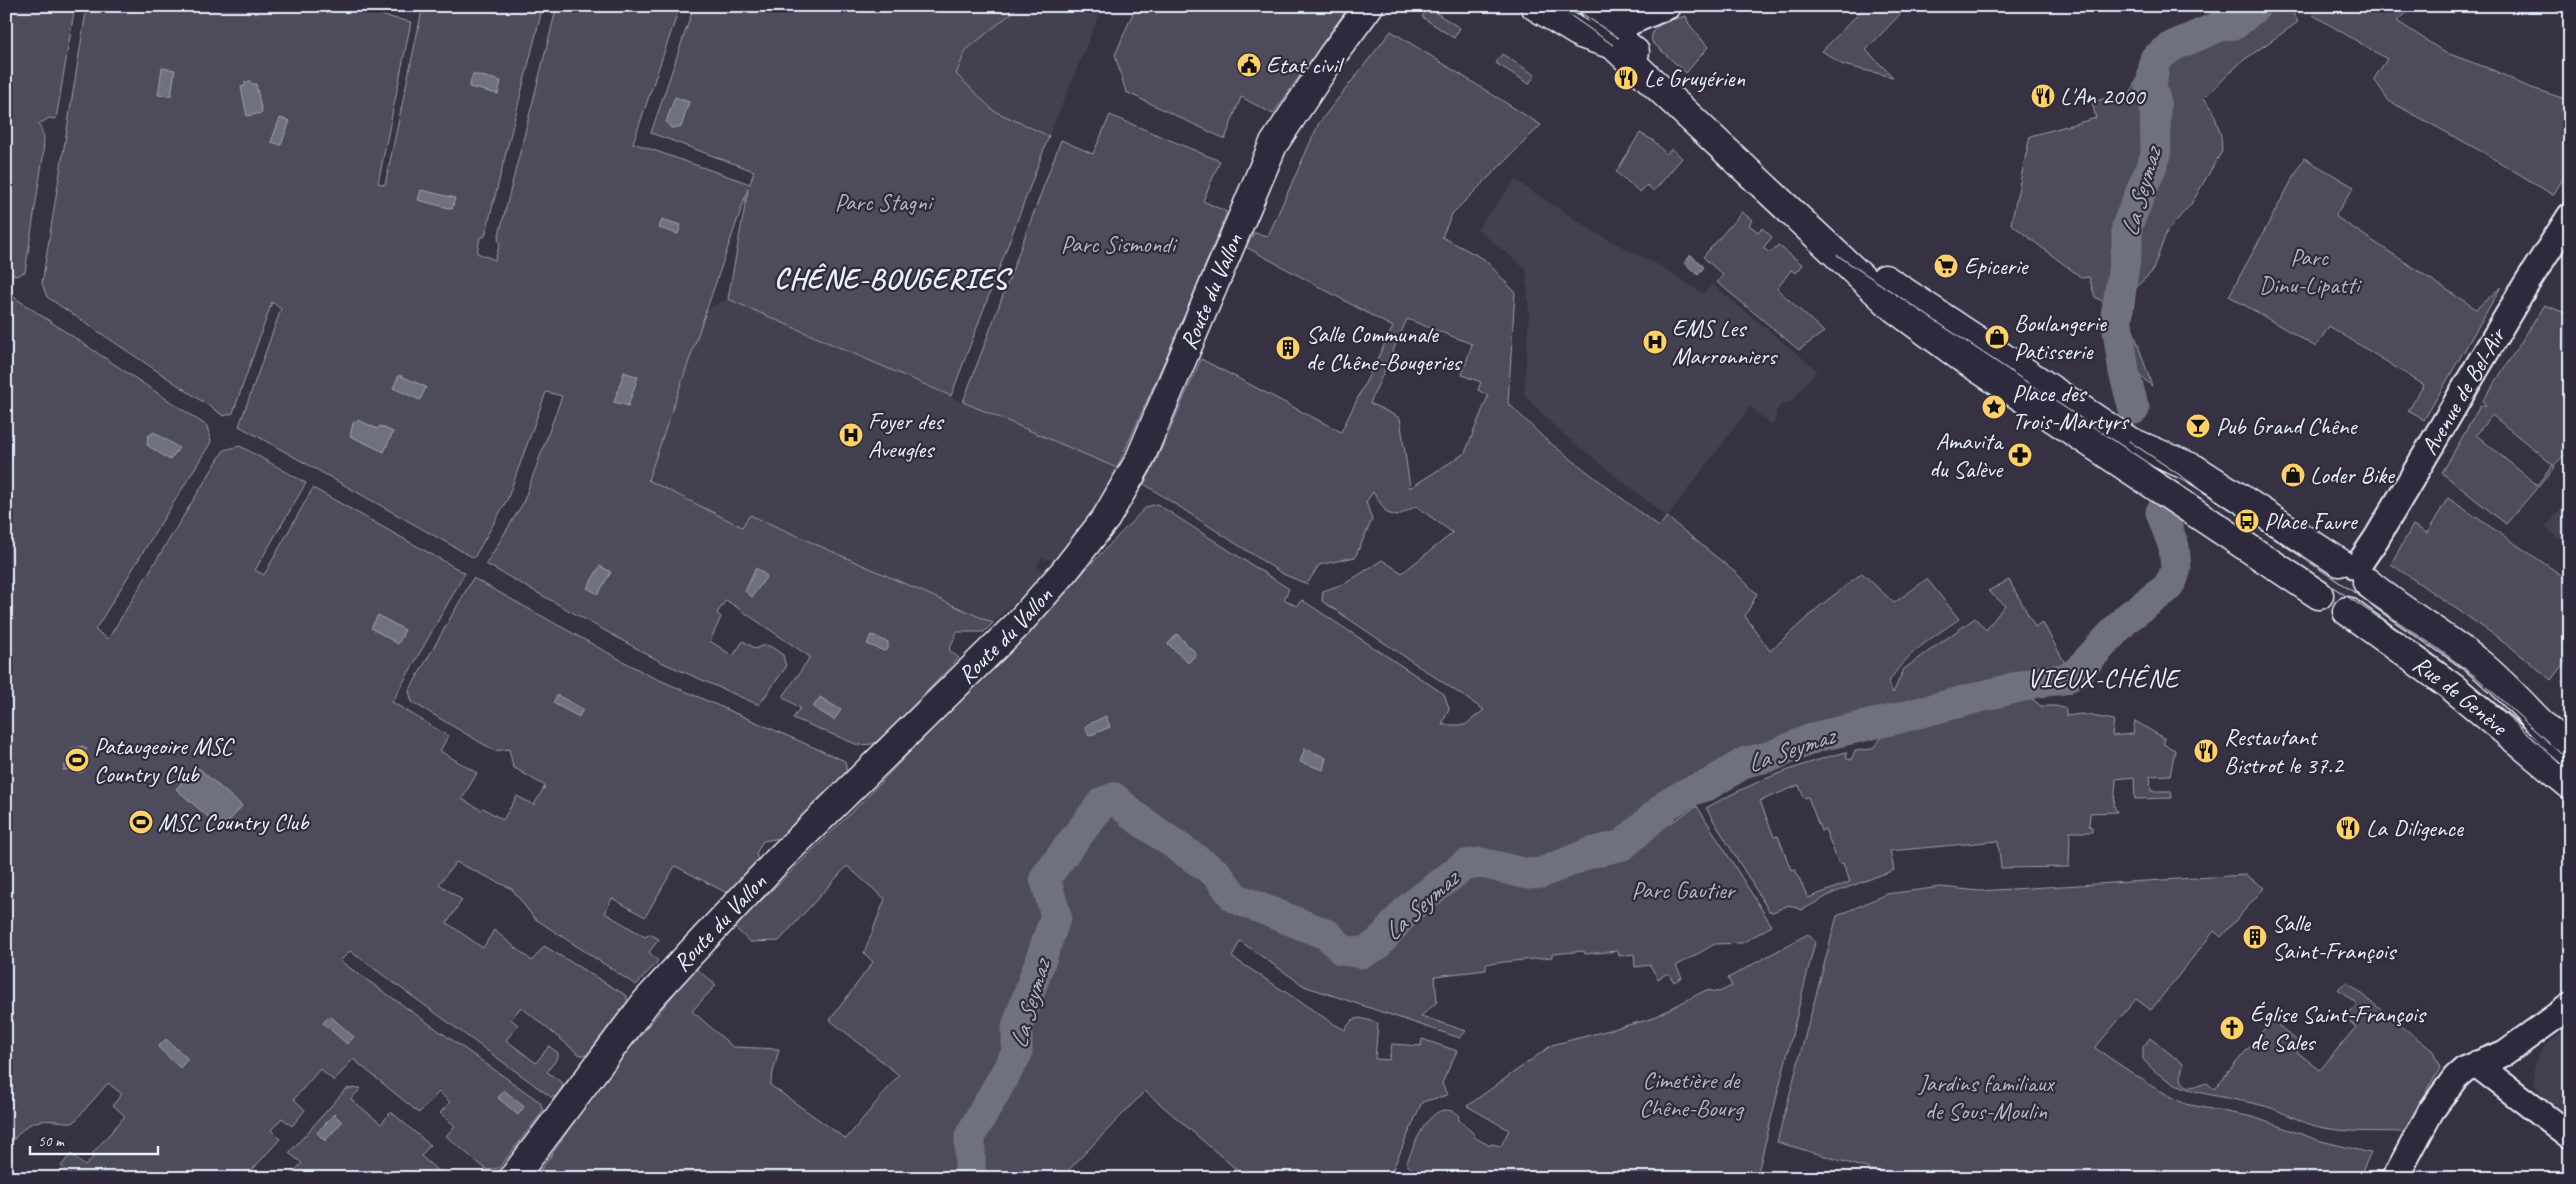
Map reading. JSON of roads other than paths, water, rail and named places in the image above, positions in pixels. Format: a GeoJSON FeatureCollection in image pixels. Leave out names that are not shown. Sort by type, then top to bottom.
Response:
{"type":"FeatureCollection","features":[{"type":"Feature","properties":{"kind":"main road","name":"Route du Vallon"},"geometry":{"type":"LineString","coordinates":[[514,1178],[658,989],[779,860],[1017,625],[1094,535],[1124,489],[1139,461],[1273,145],[1332,56],[1369,6]]}},
{"type":"Feature","properties":{"kind":"main road"},"geometry":{"type":"LineString","coordinates":[[1535,6],[1581,34],[1616,41]]}},
{"type":"Feature","properties":{"kind":"main road"},"geometry":{"type":"LineString","coordinates":[[1593,6],[1605,17],[1616,41]]}},
{"type":"Feature","properties":{"kind":"main road","name":"Rue de Genève"},"geometry":{"type":"LineString","coordinates":[[1616,41],[1894,308],[1958,354],[2318,595],[2325,605],[2332,610],[2347,611],[2452,687],[2570,785]]}},
{"type":"Feature","properties":{"kind":"main road","name":"Rue de Genève"},"geometry":{"type":"LineString","coordinates":[[1616,41],[1850,254],[2129,441],[2194,469],[2354,570],[2389,601],[2478,662],[2516,695],[2570,751]]}},
{"type":"Feature","properties":{"kind":"main road"},"geometry":{"type":"LineString","coordinates":[[2318,595],[2317,585],[2321,574],[2326,568],[2354,570],[2364,599],[2356,608],[2347,611]]}},
{"type":"Feature","properties":{"kind":"street"},"geometry":{"type":"LineString","coordinates":[[1616,41],[1628,23],[1668,6]]}},
{"type":"Feature","properties":{"kind":"street","name":"Avenue de Bel-Air"},"geometry":{"type":"LineString","coordinates":[[2354,570],[2376,539],[2525,286],[2570,216]]}},
{"type":"Feature","properties":{"kind":"street"},"geometry":{"type":"LineString","coordinates":[[2395,1178],[2431,1111],[2455,1078],[2476,1064],[2505,1053],[2570,1006]]}},
{"type":"Feature","properties":{"kind":"street"},"geometry":{"type":"LineString","coordinates":[[2476,1064],[2570,1136]]}},
{"type":"Feature","properties":{"kind":"water"},"geometry":{"type":"Polygon","coordinates":[[[162,68],[175,70],[171,96],[158,95],[162,68]]]}},
{"type":"Feature","properties":{"kind":"water"},"geometry":{"type":"Polygon","coordinates":[[[473,74],[501,81],[498,94],[469,87],[473,74]]]}},
{"type":"Feature","properties":{"kind":"water"},"geometry":{"type":"Polygon","coordinates":[[[250,81],[252,84],[256,84],[262,113],[247,116],[241,87],[245,86],[245,82],[250,81]]]}},
{"type":"Feature","properties":{"kind":"water"},"geometry":{"type":"Polygon","coordinates":[[[675,97],[689,102],[681,127],[671,128],[666,122],[675,97]]]}},
{"type":"Feature","properties":{"kind":"water"},"geometry":{"type":"Polygon","coordinates":[[[280,118],[290,121],[281,145],[271,142],[280,118]]]}},
{"type":"Feature","properties":{"kind":"water"},"geometry":{"type":"Polygon","coordinates":[[[421,190],[455,198],[452,209],[418,200],[421,190]]]}},
{"type":"Feature","properties":{"kind":"water"},"geometry":{"type":"Polygon","coordinates":[[[662,219],[681,225],[678,234],[659,228],[662,219]]]}},
{"type":"Feature","properties":{"kind":"water"},"geometry":{"type":"Polygon","coordinates":[[[1691,255],[1704,267],[1698,275],[1684,263],[1691,255]]]}},
{"type":"Feature","properties":{"kind":"water"},"geometry":{"type":"Polygon","coordinates":[[[624,372],[638,377],[628,406],[614,402],[624,372]]]}},
{"type":"Feature","properties":{"kind":"water"},"geometry":{"type":"Polygon","coordinates":[[[399,375],[426,387],[420,400],[393,388],[399,375]]]}},
{"type":"Feature","properties":{"kind":"water"},"geometry":{"type":"Polygon","coordinates":[[[358,420],[378,429],[380,426],[393,432],[384,452],[350,436],[353,423],[358,420]]]}},
{"type":"Feature","properties":{"kind":"water"},"geometry":{"type":"Polygon","coordinates":[[[154,432],[179,448],[170,460],[147,445],[148,436],[154,432]]]}},
{"type":"Feature","properties":{"kind":"water"},"geometry":{"type":"Polygon","coordinates":[[[600,566],[611,572],[598,594],[587,588],[600,566]]]}},
{"type":"Feature","properties":{"kind":"water"},"geometry":{"type":"Polygon","coordinates":[[[756,568],[767,576],[752,597],[745,591],[756,568]]]}},
{"type":"Feature","properties":{"kind":"water"},"geometry":{"type":"Polygon","coordinates":[[[378,615],[405,630],[398,644],[371,628],[378,615]]]}},
{"type":"Feature","properties":{"kind":"water"},"geometry":{"type":"Polygon","coordinates":[[[1177,634],[1197,654],[1188,663],[1168,644],[1177,634]]]}},
{"type":"Feature","properties":{"kind":"water"},"geometry":{"type":"Polygon","coordinates":[[[871,635],[888,642],[888,649],[884,651],[867,644],[871,635]]]}},
{"type":"Feature","properties":{"kind":"water"},"geometry":{"type":"Polygon","coordinates":[[[557,695],[583,709],[579,717],[553,703],[557,695]]]}},
{"type":"Feature","properties":{"kind":"water"},"geometry":{"type":"Polygon","coordinates":[[[820,697],[841,710],[834,720],[813,707],[820,697]]]}},
{"type":"Feature","properties":{"kind":"water"},"geometry":{"type":"Polygon","coordinates":[[[1106,716],[1110,727],[1089,736],[1085,727],[1106,716]]]}},
{"type":"Feature","properties":{"kind":"water","name":"Pataugeoire MSC Country Club"},"geometry":{"type":"Polygon","coordinates":[[[83,746],[87,749],[81,755],[87,764],[85,770],[80,773],[72,769],[63,770],[72,749],[83,746]]]}},
{"type":"Feature","properties":{"kind":"water"},"geometry":{"type":"Polygon","coordinates":[[[1305,748],[1326,758],[1323,770],[1300,762],[1305,748]]]}},
{"type":"Feature","properties":{"kind":"water"},"geometry":{"type":"Polygon","coordinates":[[[196,766],[242,806],[222,829],[176,789],[196,766]]]}},
{"type":"Feature","properties":{"kind":"water"},"geometry":{"type":"Polygon","coordinates":[[[330,1016],[354,1037],[347,1044],[323,1023],[330,1016]]]}},
{"type":"Feature","properties":{"kind":"water"},"geometry":{"type":"Polygon","coordinates":[[[166,1039],[188,1059],[180,1068],[158,1047],[166,1039]]]}},
{"type":"Feature","properties":{"kind":"water"},"geometry":{"type":"Polygon","coordinates":[[[504,1090],[524,1107],[518,1115],[498,1098],[504,1090]]]}},
{"type":"Feature","properties":{"kind":"water"},"geometry":{"type":"Polygon","coordinates":[[[334,1114],[342,1122],[325,1141],[317,1133],[334,1114]]]}},
{"type":"Feature","properties":{"kind":"waterway","name":"La Seymaz"},"geometry":{"type":"LineString","coordinates":[[2134,409],[2124,372],[2116,316],[2127,247],[2127,226],[2156,155],[2155,100],[2151,87],[2155,59],[2173,46],[2220,26],[2235,24],[2256,6]]}},
{"type":"Feature","properties":{"kind":"waterway","name":"La Seymaz"},"geometry":{"type":"LineString","coordinates":[[970,1178],[970,1136],[1017,1053],[1017,1027],[1056,916],[1045,878],[1103,802],[1114,798],[1134,816],[1217,874],[1235,898],[1328,935],[1342,950],[1362,953],[1377,945],[1409,908],[1465,865],[1482,863],[1527,874],[1541,873],[1590,853],[1623,845],[1668,804],[1691,791],[1708,785],[1746,762],[1772,756],[1816,737],[1895,719],[2037,682],[2064,679],[2076,673],[2127,618],[2167,588],[2173,578],[2176,568],[2174,547],[2161,512]]}},
{"type":"Feature","properties":{"kind":"tram line"},"geometry":{"type":"LineString","coordinates":[[1557,6],[1613,45]]}},
{"type":"Feature","properties":{"kind":"tram line"},"geometry":{"type":"LineString","coordinates":[[1571,6],[1618,38]]}},
{"type":"Feature","properties":{"kind":"tram line"},"geometry":{"type":"LineString","coordinates":[[1837,255],[2433,654],[2471,683],[2570,772]]}},
{"type":"Feature","properties":{"kind":"tram line"},"geometry":{"type":"LineString","coordinates":[[2129,441],[2437,648],[2476,677],[2570,762]]}},
{"type":"Feature","properties":{"kind":"place","name":"Etat civil"},"geometry":{"type":"Point","coordinates":[1249,65]}},
{"type":"Feature","properties":{"kind":"place","name":"Le Gruyérien"},"geometry":{"type":"Point","coordinates":[1626,78]}},
{"type":"Feature","properties":{"kind":"place","name":"L'An 2000"},"geometry":{"type":"Point","coordinates":[2043,96]}},
{"type":"Feature","properties":{"kind":"place","name":"Epicerie"},"geometry":{"type":"Point","coordinates":[1946,266]}},
{"type":"Feature","properties":{"kind":"place","name":"Boulangerie Patisserie"},"geometry":{"type":"Point","coordinates":[1997,337]}},
{"type":"Feature","properties":{"kind":"place","name":"EMS Les Marronniers"},"geometry":{"type":"Point","coordinates":[1655,342]}},
{"type":"Feature","properties":{"kind":"place","name":"Salle Communale de Chêne-Bougeries"},"geometry":{"type":"Point","coordinates":[1288,348]}},
{"type":"Feature","properties":{"kind":"place","name":"Place des Trois-Martyrs"},"geometry":{"type":"Point","coordinates":[1994,407]}},
{"type":"Feature","properties":{"kind":"place","name":"Pub Grand Chêne"},"geometry":{"type":"Point","coordinates":[2198,426]}},
{"type":"Feature","properties":{"kind":"place","name":"Foyer des Aveugles"},"geometry":{"type":"Point","coordinates":[851,435]}},
{"type":"Feature","properties":{"kind":"place","name":"Amavita du Salève"},"geometry":{"type":"Point","coordinates":[2020,455]}},
{"type":"Feature","properties":{"kind":"place","name":"Loder Bike"},"geometry":{"type":"Point","coordinates":[2293,475]}},
{"type":"Feature","properties":{"kind":"place","name":"Place Favre"},"geometry":{"type":"Point","coordinates":[2247,521]}},
{"type":"Feature","properties":{"kind":"place","name":"Restautant Bistrot le 37.2"},"geometry":{"type":"Point","coordinates":[2206,751]}},
{"type":"Feature","properties":{"kind":"place","name":"Pataugeoire MSC Country Club"},"geometry":{"type":"Point","coordinates":[77,760]}},
{"type":"Feature","properties":{"kind":"place","name":"MSC Country Club"},"geometry":{"type":"Point","coordinates":[141,822]}},
{"type":"Feature","properties":{"kind":"place","name":"La Diligence"},"geometry":{"type":"Point","coordinates":[2348,828]}},
{"type":"Feature","properties":{"kind":"place","name":"Salle Saint-François"},"geometry":{"type":"Point","coordinates":[2255,937]}},
{"type":"Feature","properties":{"kind":"place","name":"Église Saint-François de Sales"},"geometry":{"type":"Point","coordinates":[2232,1028]}},
{"type":"Feature","properties":{"kind":"district","name":"CHÊNE-BOUGERIES"},"geometry":{"type":"Point","coordinates":[891,278]}},
{"type":"Feature","properties":{"kind":"district","name":"VIEUX-CHÊNE"},"geometry":{"type":"Point","coordinates":[2103,678]}},
{"type":"Feature","properties":{"kind":"park label","name":"Parc Stagni"},"geometry":{"type":"Point","coordinates":[883,202]}},
{"type":"Feature","properties":{"kind":"park label","name":"Parc Sismondi"},"geometry":{"type":"Point","coordinates":[1118,244]}},
{"type":"Feature","properties":{"kind":"park label","name":"Parc Dinu-Lipatti"},"geometry":{"type":"Point","coordinates":[2309,271]}},
{"type":"Feature","properties":{"kind":"park label","name":"Parc Gautier"},"geometry":{"type":"Point","coordinates":[1683,890]}},
{"type":"Feature","properties":{"kind":"park label","name":"Cimetière de Chêne-Bourg"},"geometry":{"type":"Point","coordinates":[1691,1094]}},
{"type":"Feature","properties":{"kind":"park label","name":"Jardins familiaux de Sous-Moulin"},"geometry":{"type":"Point","coordinates":[1986,1097]}}]}
